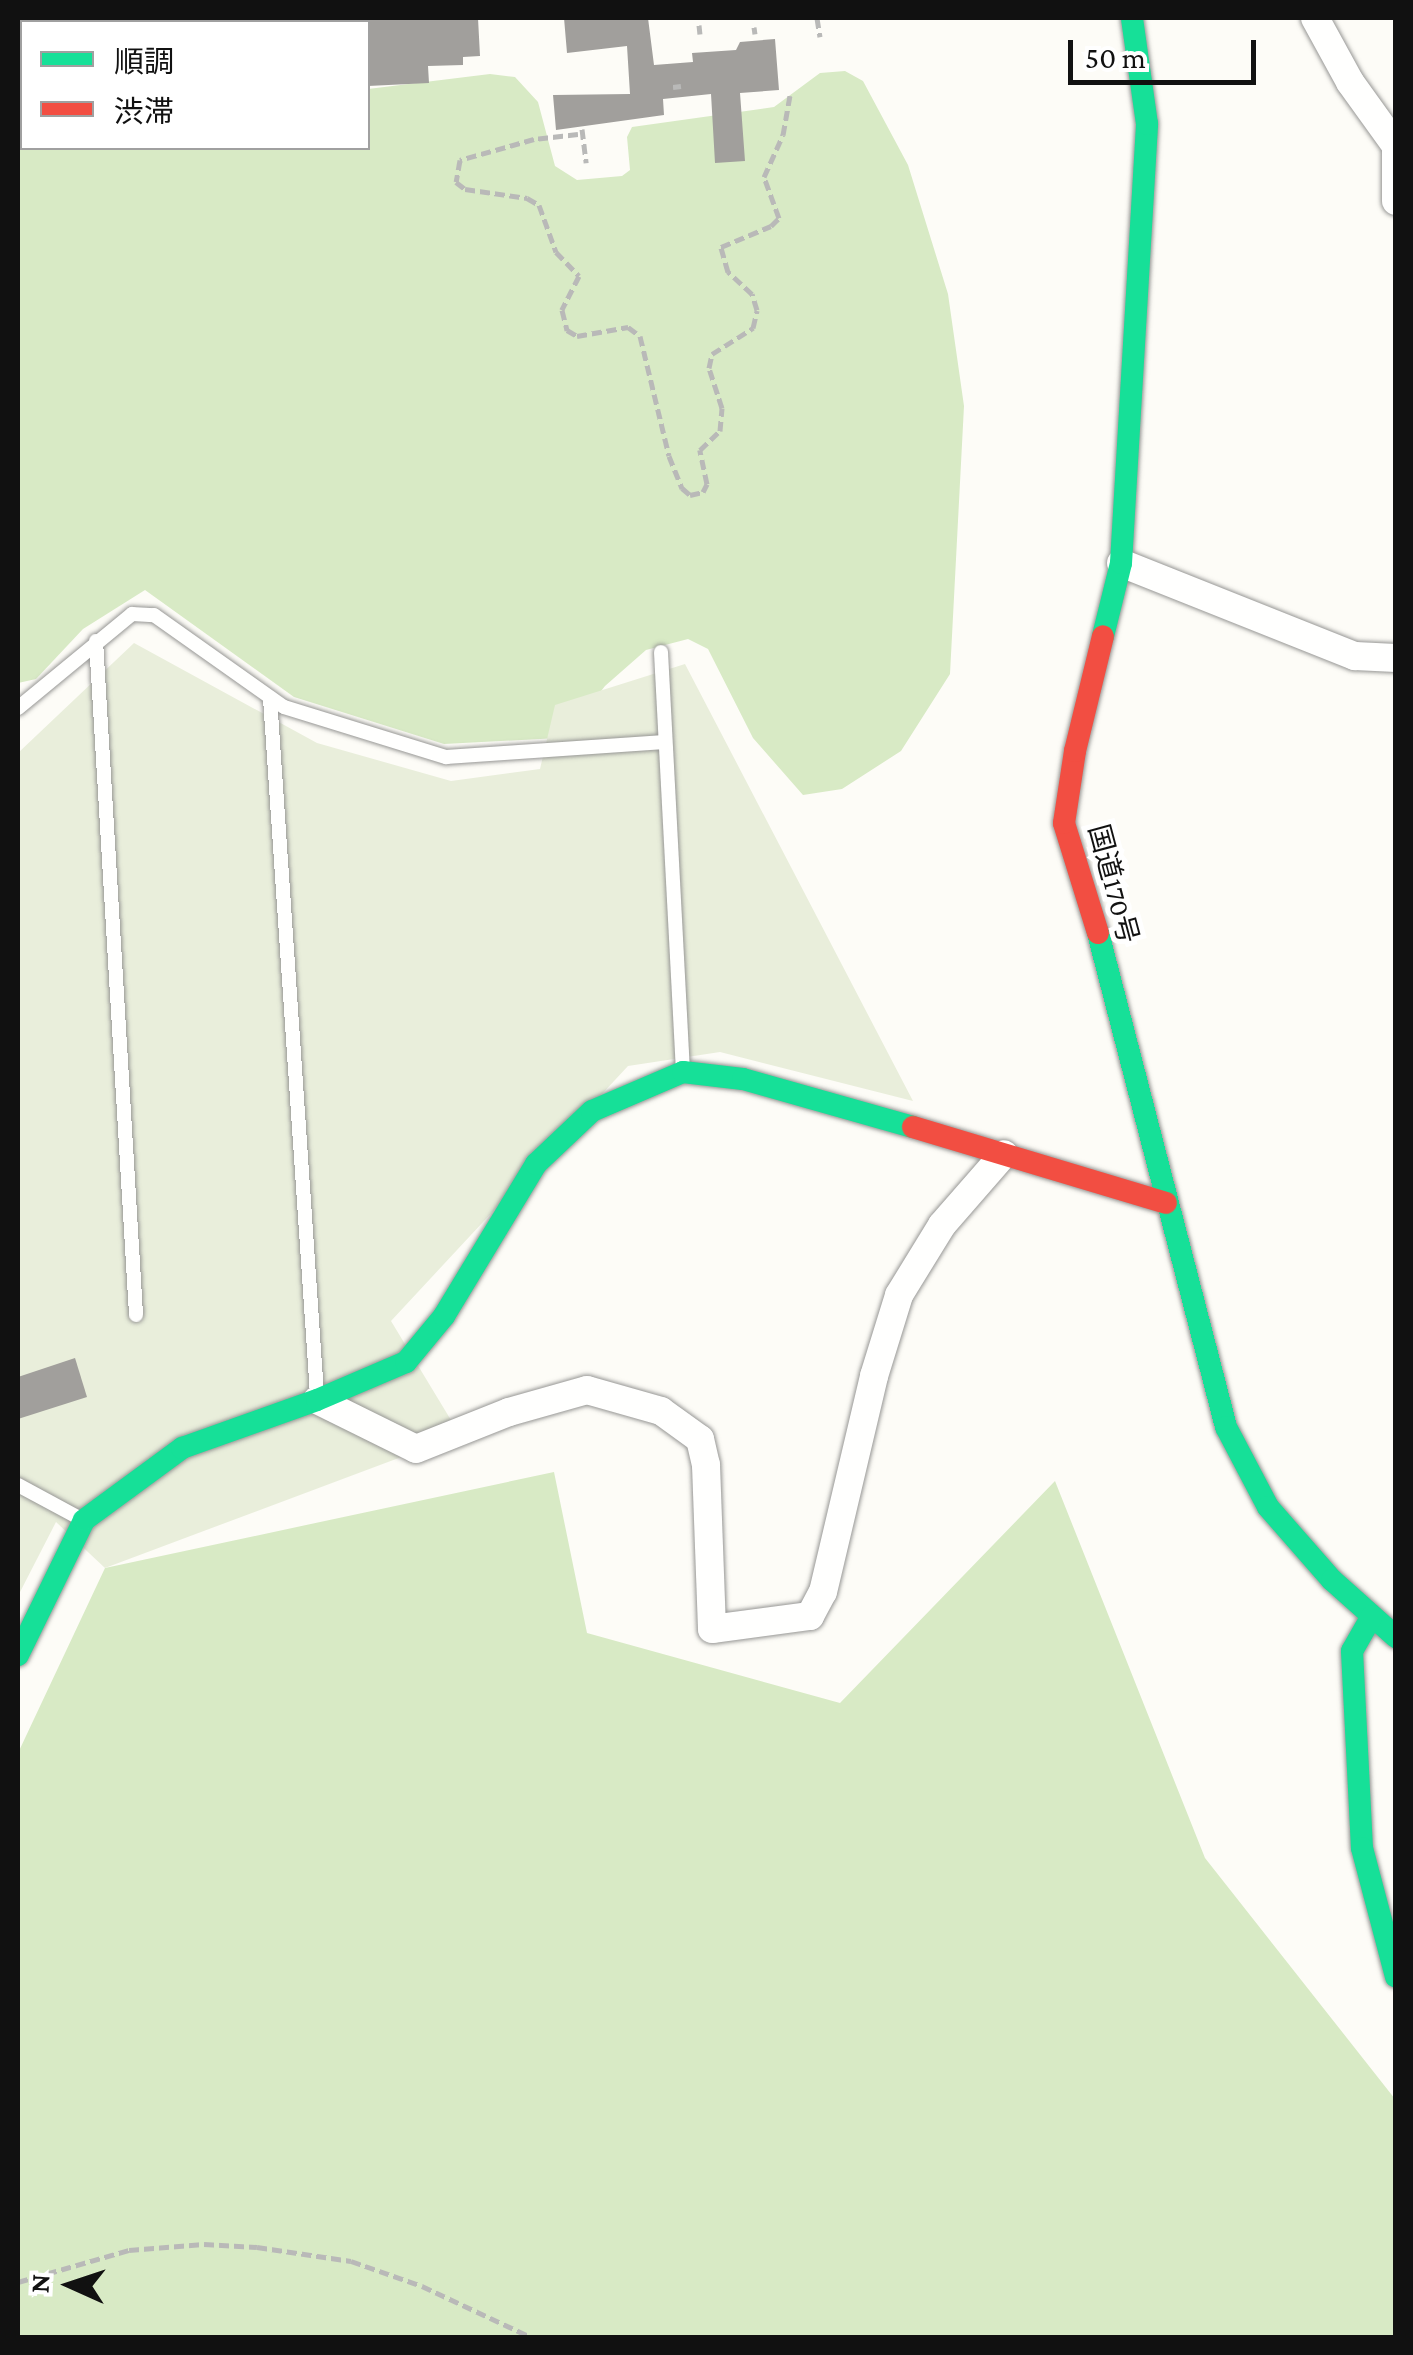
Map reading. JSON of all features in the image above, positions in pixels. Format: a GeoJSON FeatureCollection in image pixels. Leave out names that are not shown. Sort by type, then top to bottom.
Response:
{"type":"FeatureCollection","features":[{"type":"Feature","properties":{"kind":"main road","name":"国道170号"},"geometry":{"type":"LineString","coordinates":[[1132,18],[1147,124],[1120,563],[1074,750],[1064,823],[1088,896],[1226,1427],[1268,1507],[1332,1580],[1396,1637]]}},
{"type":"Feature","properties":{"kind":"main road"},"geometry":{"type":"LineString","coordinates":[[18,1655],[84,1520],[182,1448],[317,1400],[406,1362],[444,1316],[536,1164],[592,1111],[683,1072],[743,1079],[1166,1203]]}},
{"type":"Feature","properties":{"kind":"main road"},"geometry":{"type":"LineString","coordinates":[[1372,1616],[1374,1771],[1381,1847],[1396,1911]]}},
{"type":"Feature","properties":{"kind":"main road"},"geometry":{"type":"LineString","coordinates":[[1372,1616],[1352,1651],[1350,1677],[1362,1848],[1396,1977]]}},
{"type":"Feature","properties":{"kind":"street"},"geometry":{"type":"LineString","coordinates":[[1315,18],[1350,82],[1396,148],[1396,201]]}},
{"type":"Feature","properties":{"kind":"street"},"geometry":{"type":"LineString","coordinates":[[1120,563],[1355,656],[1396,658]]}},
{"type":"Feature","properties":{"kind":"street"},"geometry":{"type":"LineString","coordinates":[[317,1400],[416,1450],[509,1412],[587,1390],[661,1410],[700,1439],[712,1629],[810,1616],[823,1592],[874,1376],[899,1296],[942,1225],[1004,1154]]}},
{"type":"Feature","properties":{"kind":"lane"},"geometry":{"type":"LineString","coordinates":[[18,708],[132,614],[154,615],[270,698],[337,726],[446,757],[664,742]]}},
{"type":"Feature","properties":{"kind":"lane"},"geometry":{"type":"LineString","coordinates":[[96,640],[136,1315]]}},
{"type":"Feature","properties":{"kind":"lane"},"geometry":{"type":"LineString","coordinates":[[662,652],[683,1072]]}},
{"type":"Feature","properties":{"kind":"lane"},"geometry":{"type":"LineString","coordinates":[[270,698],[317,1400]]}},
{"type":"Feature","properties":{"kind":"lane"},"geometry":{"type":"LineString","coordinates":[[18,1486],[84,1520]]}},
{"type":"Feature","properties":{"kind":"path"},"geometry":{"type":"LineString","coordinates":[[818,18],[820,37]]}},
{"type":"Feature","properties":{"kind":"path"},"geometry":{"type":"LineString","coordinates":[[699,25],[700,34]]}},
{"type":"Feature","properties":{"kind":"path"},"geometry":{"type":"LineString","coordinates":[[586,162],[580,131],[460,160],[456,182],[465,189],[527,198],[539,205],[556,252],[579,276],[562,310],[567,330],[577,336],[628,328],[640,336],[669,456],[682,488],[690,494],[703,492],[707,484],[700,450],[720,430],[722,408],[709,368],[712,354],[753,328],[757,310],[752,294],[728,272],[722,247],[771,226],[779,218],[764,178],[783,135],[790,96]]}},
{"type":"Feature","properties":{"kind":"path"},"geometry":{"type":"LineString","coordinates":[[18,2282],[129,2250],[204,2244],[256,2247],[351,2262],[422,2286],[533,2338]]}},
{"type":"Feature","properties":{"kind":"green space"},"geometry":{"type":"Polygon","coordinates":[[[845,71],[863,81],[908,165],[948,294],[964,406],[950,674],[901,751],[842,789],[803,795],[753,738],[708,649],[688,639],[646,650],[605,686],[574,726],[558,738],[444,744],[294,697],[145,590],[83,629],[36,679],[18,683],[18,96],[20,150],[370,150],[370,89],[490,74],[515,77],[538,102],[555,166],[577,180],[622,176],[630,170],[627,137],[632,127],[774,107],[820,73],[845,71]]]}},
{"type":"Feature","properties":{"kind":"green space"},"geometry":{"type":"Polygon","coordinates":[[[134,643],[317,743],[451,781],[540,769],[555,705],[685,664],[913,1101],[720,1052],[628,1066],[391,1321],[460,1435],[105,1568],[56,1522],[18,1596],[18,753],[134,643]]]}},
{"type":"Feature","properties":{"kind":"green space"},"geometry":{"type":"Polygon","coordinates":[[[554,1472],[587,1633],[840,1703],[1055,1481],[1205,1858],[1395,2099],[1395,2337],[18,2337],[18,1753],[105,1568],[554,1472]]]}},
{"type":"Feature","properties":{"kind":"building"},"geometry":{"type":"Polygon","coordinates":[[[478,18],[480,56],[463,57],[463,65],[428,66],[429,83],[370,86],[368,20],[478,18]]]}},
{"type":"Feature","properties":{"kind":"building"},"geometry":{"type":"Polygon","coordinates":[[[564,18],[648,18],[654,65],[693,62],[692,53],[736,50],[740,42],[775,39],[779,90],[740,93],[745,161],[715,163],[711,94],[663,99],[664,115],[556,130],[553,95],[630,94],[627,46],[567,53],[564,18]]]}},
{"type":"Feature","properties":{"kind":"building"},"geometry":{"type":"Polygon","coordinates":[[[75,1358],[87,1397],[18,1419],[18,1377],[75,1358]]]}},
{"type":"Feature","properties":{"kind":"traffic: fast"},"geometry":{"type":"LineString","coordinates":[[1103,636],[1121,563],[1147,124],[1132,18]]}},
{"type":"Feature","properties":{"kind":"traffic: fast"},"geometry":{"type":"LineString","coordinates":[[1098,933],[1226,1427],[1268,1507],[1332,1580],[1396,1637]]}},
{"type":"Feature","properties":{"kind":"traffic: fast"},"geometry":{"type":"LineString","coordinates":[[18,1655],[84,1520],[182,1448],[317,1400],[406,1362],[444,1316],[536,1164],[592,1111],[683,1072],[743,1079],[913,1127]]}},
{"type":"Feature","properties":{"kind":"traffic: fast"},"geometry":{"type":"LineString","coordinates":[[1372,1616],[1352,1651],[1362,1848],[1396,1977]]}},
{"type":"Feature","properties":{"kind":"traffic: jam"},"geometry":{"type":"LineString","coordinates":[[1098,933],[1064,823],[1075,751],[1103,636]]}},
{"type":"Feature","properties":{"kind":"traffic: jam"},"geometry":{"type":"LineString","coordinates":[[913,1127],[1166,1203]]}}]}
